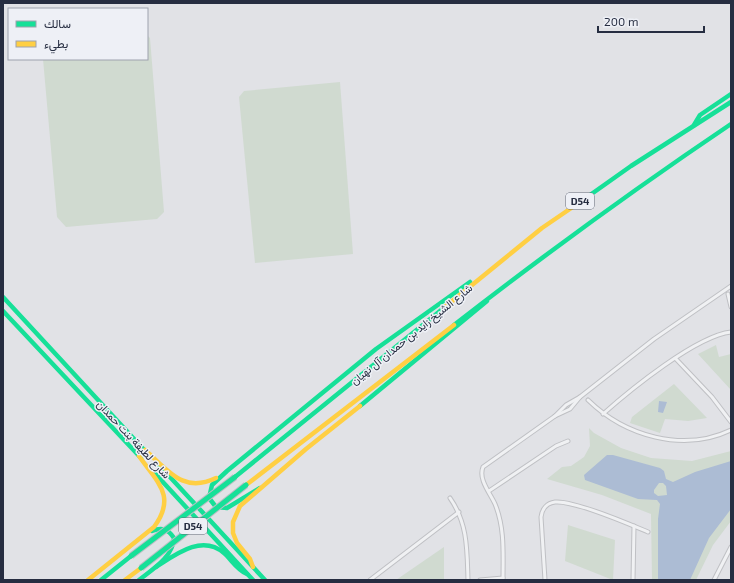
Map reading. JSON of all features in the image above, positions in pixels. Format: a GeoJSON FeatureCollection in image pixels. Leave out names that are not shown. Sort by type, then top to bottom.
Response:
{"type":"FeatureCollection","features":[{"type":"Feature","properties":{"kind":"main road"},"geometry":{"type":"LineString","coordinates":[[694,125],[700,115],[731,94]]}},
{"type":"Feature","properties":{"kind":"main road","name":"شارع الشيخ زايد بن حمدان آل نهيان"},"geometry":{"type":"LineString","coordinates":[[101,580],[235,477],[484,274],[571,206],[731,102]]}},
{"type":"Feature","properties":{"kind":"main road","name":"شارع الشيخ زايد بن حمدان آل نهيان"},"geometry":{"type":"LineString","coordinates":[[126,580],[493,293],[605,210],[731,124]]}},
{"type":"Feature","properties":{"kind":"main road"},"geometry":{"type":"LineString","coordinates":[[260,488],[250,491],[228,508],[224,509],[216,507],[209,498],[210,489],[214,482],[227,471],[376,350],[447,297],[484,274]]}},
{"type":"Feature","properties":{"kind":"main road"},"geometry":{"type":"LineString","coordinates":[[253,567],[250,558],[235,539],[233,526],[238,510],[260,488],[467,320],[493,293]]}},
{"type":"Feature","properties":{"kind":"main road","name":"شارع لطيفة بنت حمدان"},"geometry":{"type":"LineString","coordinates":[[3,297],[265,580]]}},
{"type":"Feature","properties":{"kind":"main road","name":"شارع لطيفة بنت حمدان"},"geometry":{"type":"LineString","coordinates":[[3,311],[140,456],[195,519],[253,580]]}},
{"type":"Feature","properties":{"kind":"main road"},"geometry":{"type":"LineString","coordinates":[[144,450],[160,462],[177,478],[188,484],[206,483],[227,471]]}},
{"type":"Feature","properties":{"kind":"main road"},"geometry":{"type":"LineString","coordinates":[[88,580],[136,542],[158,522],[163,513],[166,501],[161,485],[140,456]]}},
{"type":"Feature","properties":{"kind":"main road"},"geometry":{"type":"LineString","coordinates":[[136,542],[157,529],[165,529],[172,534],[174,538],[173,548],[156,567]]}},
{"type":"Feature","properties":{"kind":"main road"},"geometry":{"type":"LineString","coordinates":[[139,580],[156,567],[192,546],[208,545],[220,550],[238,569],[247,574]]}},
{"type":"Feature","properties":{"kind":"street"},"geometry":{"type":"LineString","coordinates":[[730,288],[728,294],[731,307]]}},
{"type":"Feature","properties":{"kind":"street"},"geometry":{"type":"LineString","coordinates":[[480,580],[503,579],[502,529],[497,510],[481,476],[484,466],[555,416],[566,405],[580,397],[654,339],[730,288]]}},
{"type":"Feature","properties":{"kind":"street"},"geometry":{"type":"LineString","coordinates":[[728,294],[731,302]]}},
{"type":"Feature","properties":{"kind":"street"},"geometry":{"type":"LineString","coordinates":[[603,414],[643,381],[676,359],[711,337],[731,332]]}},
{"type":"Feature","properties":{"kind":"street"},"geometry":{"type":"LineString","coordinates":[[676,359],[712,397],[731,422]]}},
{"type":"Feature","properties":{"kind":"street"},"geometry":{"type":"LineString","coordinates":[[555,416],[570,409],[580,397]]}},
{"type":"Feature","properties":{"kind":"street"},"geometry":{"type":"LineString","coordinates":[[588,400],[603,414],[626,428],[662,439],[698,439],[714,437],[731,430]]}},
{"type":"Feature","properties":{"kind":"street"},"geometry":{"type":"LineString","coordinates":[[488,491],[556,446],[568,441]]}},
{"type":"Feature","properties":{"kind":"street"},"geometry":{"type":"LineString","coordinates":[[450,498],[459,512],[466,535],[468,580]]}},
{"type":"Feature","properties":{"kind":"street"},"geometry":{"type":"LineString","coordinates":[[545,580],[541,516],[543,509],[548,504],[556,502],[580,507],[648,532]]}},
{"type":"Feature","properties":{"kind":"street"},"geometry":{"type":"LineString","coordinates":[[370,580],[459,512]]}},
{"type":"Feature","properties":{"kind":"street"},"geometry":{"type":"LineString","coordinates":[[633,580],[634,526]]}},
{"type":"Feature","properties":{"kind":"street"},"geometry":{"type":"LineString","coordinates":[[714,580],[731,547]]}},
{"type":"Feature","properties":{"kind":"shaded area"},"geometry":{"type":"Polygon","coordinates":[[[148,36],[150,38],[164,212],[157,219],[66,227],[57,217],[43,60],[148,60],[148,36]]]}},
{"type":"Feature","properties":{"kind":"shaded area"},"geometry":{"type":"Polygon","coordinates":[[[340,82],[353,254],[255,263],[239,97],[244,91],[340,82]]]}},
{"type":"Feature","properties":{"kind":"shaded area"},"geometry":{"type":"Polygon","coordinates":[[[716,345],[719,357],[731,354],[731,390],[698,354],[716,345]]]}},
{"type":"Feature","properties":{"kind":"shaded area"},"geometry":{"type":"Polygon","coordinates":[[[674,384],[707,418],[688,421],[665,419],[660,433],[630,423],[632,417],[674,384]]]}},
{"type":"Feature","properties":{"kind":"shaded area"},"geometry":{"type":"Polygon","coordinates":[[[589,428],[594,433],[621,448],[651,458],[692,461],[731,451],[731,521],[713,545],[696,580],[652,580],[651,514],[602,495],[547,479],[562,467],[571,466],[584,457],[590,446],[589,428]]]}},
{"type":"Feature","properties":{"kind":"shaded area"},"geometry":{"type":"Polygon","coordinates":[[[568,525],[615,540],[613,580],[565,561],[568,525]]]}},
{"type":"Feature","properties":{"kind":"shaded area"},"geometry":{"type":"Polygon","coordinates":[[[444,547],[444,580],[396,580],[444,547]]]}},
{"type":"Feature","properties":{"kind":"water"},"geometry":{"type":"Polygon","coordinates":[[[659,401],[667,402],[663,413],[658,412],[659,401]]]}},
{"type":"Feature","properties":{"kind":"water"},"geometry":{"type":"Polygon","coordinates":[[[607,455],[613,455],[660,468],[664,471],[666,479],[673,482],[695,472],[731,461],[731,509],[709,538],[690,580],[658,580],[658,519],[660,504],[657,500],[638,499],[585,480],[584,475],[607,455]],[[659,483],[654,490],[654,493],[658,496],[667,495],[666,486],[663,483],[659,483]]]}},
{"type":"Feature","properties":{"kind":"traffic: fast"},"geometry":{"type":"LineString","coordinates":[[694,125],[700,115],[731,94]]}},
{"type":"Feature","properties":{"kind":"traffic: fast"},"geometry":{"type":"LineString","coordinates":[[583,200],[631,166],[731,102]]}},
{"type":"Feature","properties":{"kind":"traffic: fast"},"geometry":{"type":"LineString","coordinates":[[454,325],[591,222],[731,124]]}},
{"type":"Feature","properties":{"kind":"traffic: fast"},"geometry":{"type":"LineString","coordinates":[[260,488],[227,508],[216,507],[209,498],[212,485],[227,471],[376,349],[470,282]]}},
{"type":"Feature","properties":{"kind":"traffic: fast"},"geometry":{"type":"LineString","coordinates":[[3,297],[147,453]]}},
{"type":"Feature","properties":{"kind":"traffic: fast"},"geometry":{"type":"LineString","coordinates":[[360,406],[487,301]]}},
{"type":"Feature","properties":{"kind":"traffic: fast"},"geometry":{"type":"LineString","coordinates":[[235,477],[445,307]]}},
{"type":"Feature","properties":{"kind":"traffic: fast"},"geometry":{"type":"LineString","coordinates":[[3,311],[141,458]]}},
{"type":"Feature","properties":{"kind":"traffic: fast"},"geometry":{"type":"LineString","coordinates":[[158,464],[265,580]]}},
{"type":"Feature","properties":{"kind":"traffic: fast"},"geometry":{"type":"LineString","coordinates":[[150,468],[253,580]]}},
{"type":"Feature","properties":{"kind":"traffic: fast"},"geometry":{"type":"LineString","coordinates":[[131,556],[235,477]]}},
{"type":"Feature","properties":{"kind":"traffic: fast"},"geometry":{"type":"LineString","coordinates":[[141,568],[246,485]]}},
{"type":"Feature","properties":{"kind":"traffic: fast"},"geometry":{"type":"LineString","coordinates":[[139,580],[166,557],[173,545],[174,538],[167,531],[162,529],[152,531]]}},
{"type":"Feature","properties":{"kind":"traffic: fast"},"geometry":{"type":"LineString","coordinates":[[156,567],[189,548],[207,545],[224,553],[237,567],[247,574]]}},
{"type":"Feature","properties":{"kind":"traffic: fast"},"geometry":{"type":"LineString","coordinates":[[101,580],[131,556]]}},
{"type":"Feature","properties":{"kind":"traffic: slow"},"geometry":{"type":"LineString","coordinates":[[445,307],[542,228],[583,200]]}},
{"type":"Feature","properties":{"kind":"traffic: slow"},"geometry":{"type":"LineString","coordinates":[[246,485],[454,325]]}},
{"type":"Feature","properties":{"kind":"traffic: slow"},"geometry":{"type":"LineString","coordinates":[[253,567],[250,559],[237,543],[233,533],[233,522],[240,506],[306,449],[360,406]]}},
{"type":"Feature","properties":{"kind":"traffic: slow"},"geometry":{"type":"LineString","coordinates":[[145,450],[177,478],[194,483],[204,482],[216,478]]}},
{"type":"Feature","properties":{"kind":"traffic: slow"},"geometry":{"type":"LineString","coordinates":[[88,580],[154,527],[161,516],[164,506],[162,490],[139,456]]}},
{"type":"Feature","properties":{"kind":"traffic: slow"},"geometry":{"type":"LineString","coordinates":[[125,580],[141,568]]}}]}
